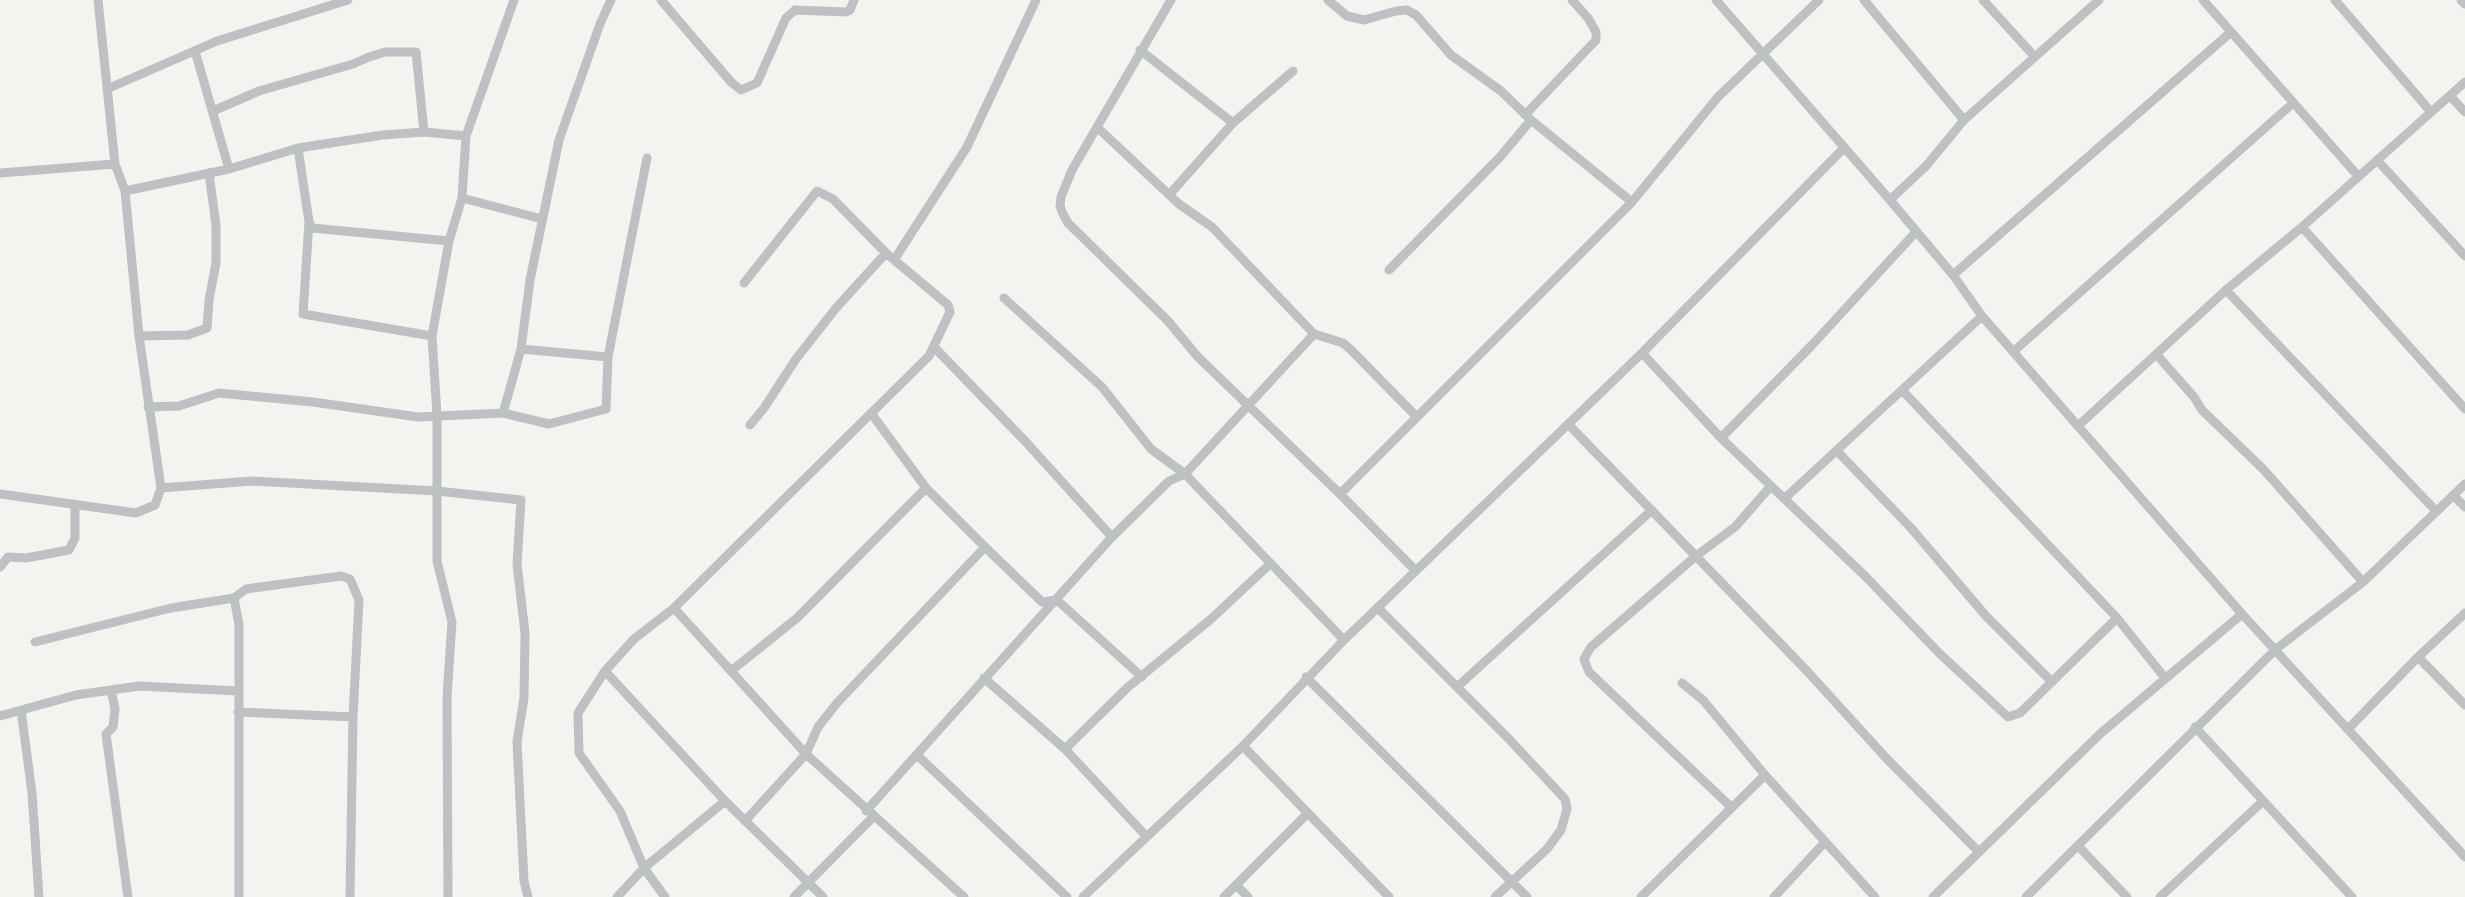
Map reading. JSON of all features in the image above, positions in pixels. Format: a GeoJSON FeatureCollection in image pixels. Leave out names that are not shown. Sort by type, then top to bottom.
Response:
{"type":"FeatureCollection","features":[{"type":"Feature","properties":{"kind":"street"},"geometry":{"type":"LineString","coordinates":[[0,494],[136,513],[155,505],[161,488],[139,336],[125,191],[115,164],[98,0]]}},
{"type":"Feature","properties":{"kind":"street"},"geometry":{"type":"LineString","coordinates":[[107,89],[217,41],[348,0]]}},
{"type":"Feature","properties":{"kind":"street"},"geometry":{"type":"LineString","coordinates":[[448,897],[447,697],[452,622],[437,561],[437,415],[432,336],[449,241],[462,198],[466,136],[514,0]]}},
{"type":"Feature","properties":{"kind":"street"},"geometry":{"type":"LineString","coordinates":[[503,413],[521,349],[530,280],[559,140],[611,0]]}},
{"type":"Feature","properties":{"kind":"street"},"geometry":{"type":"LineString","coordinates":[[661,0],[741,90],[757,83],[786,18],[795,10],[846,12],[854,0]]}},
{"type":"Feature","properties":{"kind":"street"},"geometry":{"type":"LineString","coordinates":[[750,425],[828,318],[890,257],[967,147],[1036,0]]}},
{"type":"Feature","properties":{"kind":"street"},"geometry":{"type":"LineString","coordinates":[[1171,0],[1072,170],[1060,206],[1068,223],[1168,321],[1198,357],[1416,571]]}},
{"type":"Feature","properties":{"kind":"street"},"geometry":{"type":"LineString","coordinates":[[1328,0],[1347,16],[1364,20],[1396,11],[1407,10],[1416,15],[1451,55],[1501,91],[1528,118],[1632,202]]}},
{"type":"Feature","properties":{"kind":"street"},"geometry":{"type":"LineString","coordinates":[[1389,270],[1500,157],[1528,118],[1596,40],[1596,32],[1588,18],[1572,0]]}},
{"type":"Feature","properties":{"kind":"street"},"geometry":{"type":"LineString","coordinates":[[1716,0],[1890,200],[1953,275],[1982,316],[2242,614],[2465,857]]}},
{"type":"Feature","properties":{"kind":"street"},"geometry":{"type":"LineString","coordinates":[[1340,494],[1632,202],[1718,97],[1819,0]]}},
{"type":"Feature","properties":{"kind":"street"},"geometry":{"type":"LineString","coordinates":[[1864,0],[1964,120]]}},
{"type":"Feature","properties":{"kind":"street"},"geometry":{"type":"LineString","coordinates":[[1983,0],[2035,57]]}},
{"type":"Feature","properties":{"kind":"street"},"geometry":{"type":"LineString","coordinates":[[1890,200],[1926,166],[1964,120],[2099,0]]}},
{"type":"Feature","properties":{"kind":"street"},"geometry":{"type":"LineString","coordinates":[[2203,0],[2358,176]]}},
{"type":"Feature","properties":{"kind":"street"},"geometry":{"type":"LineString","coordinates":[[2335,0],[2431,112]]}},
{"type":"Feature","properties":{"kind":"street"},"geometry":{"type":"LineString","coordinates":[[1953,275],[2231,32]]}},
{"type":"Feature","properties":{"kind":"street"},"geometry":{"type":"LineString","coordinates":[[1140,50],[1233,123]]}},
{"type":"Feature","properties":{"kind":"street"},"geometry":{"type":"LineString","coordinates":[[195,51],[229,169]]}},
{"type":"Feature","properties":{"kind":"street"},"geometry":{"type":"LineString","coordinates":[[213,111],[259,91],[385,52],[416,52],[424,132]]}},
{"type":"Feature","properties":{"kind":"street"},"geometry":{"type":"LineString","coordinates":[[1169,195],[1233,123],[1293,71]]}},
{"type":"Feature","properties":{"kind":"street"},"geometry":{"type":"LineString","coordinates":[[2079,425],[2226,290],[2465,82]]}},
{"type":"Feature","properties":{"kind":"street"},"geometry":{"type":"LineString","coordinates":[[2450,96],[2465,112]]}},
{"type":"Feature","properties":{"kind":"street"},"geometry":{"type":"LineString","coordinates":[[2014,351],[2293,103]]}},
{"type":"Feature","properties":{"kind":"street"},"geometry":{"type":"LineString","coordinates":[[1098,128],[1169,195],[1212,227],[1314,334],[1343,343],[1417,417]]}},
{"type":"Feature","properties":{"kind":"street"},"geometry":{"type":"LineString","coordinates":[[125,191],[229,169],[298,148],[424,132],[466,136]]}},
{"type":"Feature","properties":{"kind":"street"},"geometry":{"type":"LineString","coordinates":[[298,148],[309,222],[303,314],[432,336]]}},
{"type":"Feature","properties":{"kind":"street"},"geometry":{"type":"LineString","coordinates":[[1083,897],[1243,746],[1306,677],[1569,425],[1844,148]]}},
{"type":"Feature","properties":{"kind":"street"},"geometry":{"type":"LineString","coordinates":[[148,407],[179,406],[219,393],[418,417],[503,413],[549,424],[606,409],[608,357],[647,158]]}},
{"type":"Feature","properties":{"kind":"street"},"geometry":{"type":"LineString","coordinates":[[2377,160],[2465,256]]}},
{"type":"Feature","properties":{"kind":"street"},"geometry":{"type":"LineString","coordinates":[[0,173],[115,164]]}},
{"type":"Feature","properties":{"kind":"street"},"geometry":{"type":"LineString","coordinates":[[139,336],[188,335],[207,328],[216,263],[216,225],[209,173]]}},
{"type":"Feature","properties":{"kind":"street"},"geometry":{"type":"LineString","coordinates":[[665,897],[644,868],[620,811],[579,753],[578,713],[605,671],[634,639],[674,608],[929,356],[950,312],[948,305],[890,257],[833,199],[817,191],[744,283]]}},
{"type":"Feature","properties":{"kind":"street"},"geometry":{"type":"LineString","coordinates":[[462,198],[542,219]]}},
{"type":"Feature","properties":{"kind":"street"},"geometry":{"type":"LineString","coordinates":[[309,222],[312,228],[449,241]]}},
{"type":"Feature","properties":{"kind":"street"},"geometry":{"type":"LineString","coordinates":[[2302,227],[2465,409]]}},
{"type":"Feature","properties":{"kind":"street"},"geometry":{"type":"LineString","coordinates":[[1721,438],[1915,233]]}},
{"type":"Feature","properties":{"kind":"street"},"geometry":{"type":"LineString","coordinates":[[2226,290],[2436,511]]}},
{"type":"Feature","properties":{"kind":"street"},"geometry":{"type":"LineString","coordinates":[[1004,298],[1102,387],[1151,449],[1185,474],[1344,640]]}},
{"type":"Feature","properties":{"kind":"street"},"geometry":{"type":"LineString","coordinates":[[1784,499],[1982,316]]}},
{"type":"Feature","properties":{"kind":"street"},"geometry":{"type":"LineString","coordinates":[[794,897],[870,814],[984,678],[1112,537],[1169,481],[1185,474],[1314,334]]}},
{"type":"Feature","properties":{"kind":"street"},"geometry":{"type":"LineString","coordinates":[[934,347],[1112,537]]}},
{"type":"Feature","properties":{"kind":"street"},"geometry":{"type":"LineString","coordinates":[[521,349],[608,357]]}},
{"type":"Feature","properties":{"kind":"street"},"geometry":{"type":"LineString","coordinates":[[1642,353],[1721,438],[2004,715],[2016,716],[2117,618]]}},
{"type":"Feature","properties":{"kind":"street"},"geometry":{"type":"LineString","coordinates":[[2157,355],[2202,410],[2264,470],[2363,582]]}},
{"type":"Feature","properties":{"kind":"street"},"geometry":{"type":"LineString","coordinates":[[1902,390],[2117,618],[2165,678]]}},
{"type":"Feature","properties":{"kind":"street"},"geometry":{"type":"LineString","coordinates":[[871,413],[926,488],[985,547],[1042,602],[1057,600],[1142,677]]}},
{"type":"Feature","properties":{"kind":"street"},"geometry":{"type":"LineString","coordinates":[[1569,425],[1979,852]]}},
{"type":"Feature","properties":{"kind":"street"},"geometry":{"type":"LineString","coordinates":[[1837,451],[1911,528],[1986,616],[2052,682]]}},
{"type":"Feature","properties":{"kind":"street"},"geometry":{"type":"LineString","coordinates":[[161,488],[252,481],[437,491],[521,500],[517,564],[525,633],[524,698],[517,742],[524,881],[528,897]]}},
{"type":"Feature","properties":{"kind":"street"},"geometry":{"type":"LineString","coordinates":[[2026,897],[2276,649],[2363,582],[2465,484]]}},
{"type":"Feature","properties":{"kind":"street"},"geometry":{"type":"LineString","coordinates":[[1731,807],[1589,672],[1584,659],[1591,647],[1696,556],[1735,527],[1771,486]]}},
{"type":"Feature","properties":{"kind":"street"},"geometry":{"type":"LineString","coordinates":[[731,671],[797,618],[926,488]]}},
{"type":"Feature","properties":{"kind":"street"},"geometry":{"type":"LineString","coordinates":[[2453,495],[2465,507]]}},
{"type":"Feature","properties":{"kind":"street"},"geometry":{"type":"LineString","coordinates":[[0,567],[8,557],[26,558],[69,550],[75,538],[75,504]]}},
{"type":"Feature","properties":{"kind":"street"},"geometry":{"type":"LineString","coordinates":[[1457,687],[1652,510]]}},
{"type":"Feature","properties":{"kind":"street"},"geometry":{"type":"LineString","coordinates":[[745,821],[806,754],[818,727],[837,703],[985,547]]}},
{"type":"Feature","properties":{"kind":"street"},"geometry":{"type":"LineString","coordinates":[[1065,749],[1128,687],[1211,619],[1270,564]]}},
{"type":"Feature","properties":{"kind":"street"},"geometry":{"type":"LineString","coordinates":[[35,642],[156,611],[234,598],[246,589],[333,577],[350,579],[359,600],[353,717],[350,897]]}},
{"type":"Feature","properties":{"kind":"street"},"geometry":{"type":"LineString","coordinates":[[234,598],[239,625],[239,897]]}},
{"type":"Feature","properties":{"kind":"street"},"geometry":{"type":"LineString","coordinates":[[674,608],[806,754],[964,897]]}},
{"type":"Feature","properties":{"kind":"street"},"geometry":{"type":"LineString","coordinates":[[1378,608],[1565,799],[1567,809],[1561,830],[1547,849],[1495,897]]}},
{"type":"Feature","properties":{"kind":"street"},"geometry":{"type":"LineString","coordinates":[[2349,728],[2465,613]]}},
{"type":"Feature","properties":{"kind":"street"},"geometry":{"type":"LineString","coordinates":[[1933,897],[2101,733],[2242,614]]}},
{"type":"Feature","properties":{"kind":"street"},"geometry":{"type":"LineString","coordinates":[[2418,657],[2465,705]]}},
{"type":"Feature","properties":{"kind":"street"},"geometry":{"type":"LineString","coordinates":[[605,671],[725,801],[823,897]]}},
{"type":"Feature","properties":{"kind":"street"},"geometry":{"type":"LineString","coordinates":[[1306,677],[1527,897]]}},
{"type":"Feature","properties":{"kind":"street"},"geometry":{"type":"LineString","coordinates":[[984,678],[1065,749],[1146,836]]}},
{"type":"Feature","properties":{"kind":"street"},"geometry":{"type":"LineString","coordinates":[[1682,683],[1703,700],[1765,775],[1875,897]]}},
{"type":"Feature","properties":{"kind":"street"},"geometry":{"type":"LineString","coordinates":[[0,716],[76,695],[139,686],[238,691]]}},
{"type":"Feature","properties":{"kind":"street"},"geometry":{"type":"LineString","coordinates":[[111,690],[115,709],[113,727],[106,734],[128,897]]}},
{"type":"Feature","properties":{"kind":"street"},"geometry":{"type":"LineString","coordinates":[[21,710],[32,793],[39,897]]}},
{"type":"Feature","properties":{"kind":"street"},"geometry":{"type":"LineString","coordinates":[[238,712],[353,717]]}},
{"type":"Feature","properties":{"kind":"street"},"geometry":{"type":"LineString","coordinates":[[2195,727],[2352,897]]}},
{"type":"Feature","properties":{"kind":"street"},"geometry":{"type":"LineString","coordinates":[[1243,746],[1389,897]]}},
{"type":"Feature","properties":{"kind":"street"},"geometry":{"type":"LineString","coordinates":[[917,755],[1067,897]]}},
{"type":"Feature","properties":{"kind":"street"},"geometry":{"type":"LineString","coordinates":[[1641,897],[1765,775]]}},
{"type":"Feature","properties":{"kind":"street"},"geometry":{"type":"LineString","coordinates":[[617,897],[644,868],[725,801]]}},
{"type":"Feature","properties":{"kind":"street"},"geometry":{"type":"LineString","coordinates":[[2160,897],[2262,802]]}},
{"type":"Feature","properties":{"kind":"street"},"geometry":{"type":"LineString","coordinates":[[1224,897],[1308,813]]}},
{"type":"Feature","properties":{"kind":"street"},"geometry":{"type":"LineString","coordinates":[[1774,897],[1825,842]]}},
{"type":"Feature","properties":{"kind":"street"},"geometry":{"type":"LineString","coordinates":[[2079,847],[2127,897]]}},
{"type":"Feature","properties":{"kind":"street"},"geometry":{"type":"LineString","coordinates":[[1236,885],[1248,897]]}}]}
